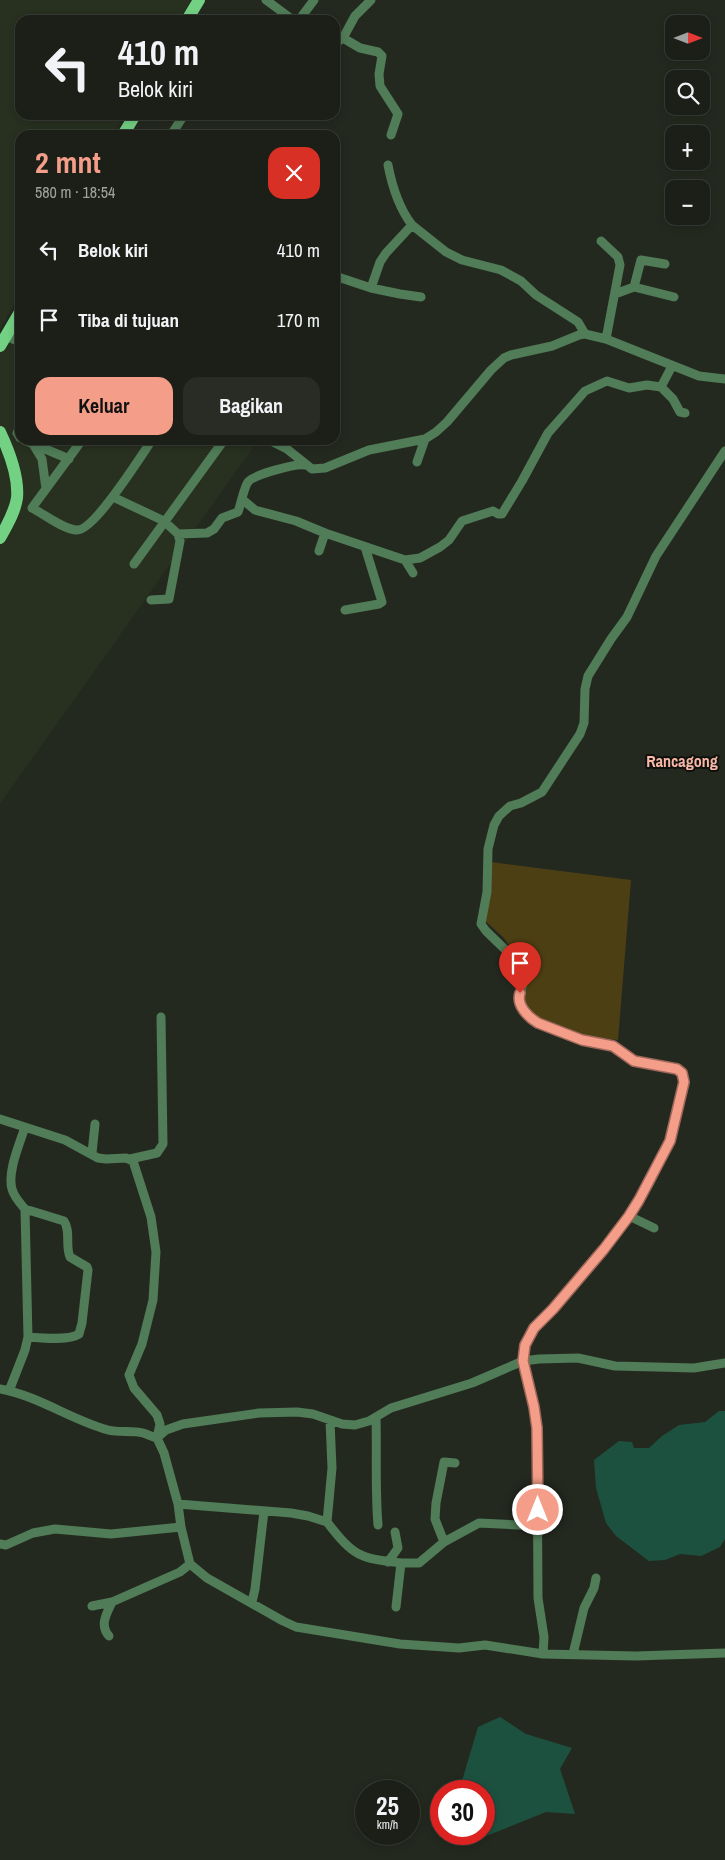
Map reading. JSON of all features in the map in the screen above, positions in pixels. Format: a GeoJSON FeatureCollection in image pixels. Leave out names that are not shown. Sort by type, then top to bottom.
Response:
{"type":"FeatureCollection","features":[{"type":"Feature","properties":{"kind":"main road"},"geometry":{"type":"LineString","coordinates":[[190,15],[199,0]]}},
{"type":"Feature","properties":{"kind":"main road"},"geometry":{"type":"LineString","coordinates":[[3,341],[15,321]]}},
{"type":"Feature","properties":{"kind":"main road"},"geometry":{"type":"LineString","coordinates":[[0,432],[16,479],[17,497],[15,507],[0,538]]}},
{"type":"Feature","properties":{"kind":"street"},"geometry":{"type":"LineString","coordinates":[[266,0],[284,15]]}},
{"type":"Feature","properties":{"kind":"street"},"geometry":{"type":"LineString","coordinates":[[303,15],[314,0]]}},
{"type":"Feature","properties":{"kind":"street"},"geometry":{"type":"LineString","coordinates":[[340,40],[355,16],[371,0]]}},
{"type":"Feature","properties":{"kind":"street"},"geometry":{"type":"LineString","coordinates":[[343,38],[360,48],[378,52],[382,56],[379,74],[380,86],[398,114],[391,135]]}},
{"type":"Feature","properties":{"kind":"street"},"geometry":{"type":"LineString","coordinates":[[388,165],[391,184],[412,225],[446,252],[462,260],[501,270],[521,280],[536,295],[578,322],[585,334]]}},
{"type":"Feature","properties":{"kind":"street"},"geometry":{"type":"LineString","coordinates":[[371,288],[380,262],[392,245],[412,225]]}},
{"type":"Feature","properties":{"kind":"street"},"geometry":{"type":"LineString","coordinates":[[601,241],[614,251],[619,259],[619,274],[606,339]]}},
{"type":"Feature","properties":{"kind":"street"},"geometry":{"type":"LineString","coordinates":[[634,287],[641,260],[665,264]]}},
{"type":"Feature","properties":{"kind":"street"},"geometry":{"type":"LineString","coordinates":[[340,278],[371,288],[421,297]]}},
{"type":"Feature","properties":{"kind":"street"},"geometry":{"type":"LineString","coordinates":[[615,294],[634,287],[674,297]]}},
{"type":"Feature","properties":{"kind":"street"},"geometry":{"type":"LineString","coordinates":[[279,445],[312,469],[325,468],[369,450],[425,438],[436,432],[447,422],[491,370],[504,358],[511,354],[539,350],[585,334],[606,339],[700,376],[725,379]]}},
{"type":"Feature","properties":{"kind":"street"},"geometry":{"type":"LineString","coordinates":[[661,387],[672,366]]}},
{"type":"Feature","properties":{"kind":"street"},"geometry":{"type":"LineString","coordinates":[[243,500],[255,510],[296,521],[365,547],[405,560],[420,558],[449,540],[462,521],[492,511],[502,514],[548,433],[585,391],[607,381],[629,388],[661,387],[674,398],[680,412],[685,413]]}},
{"type":"Feature","properties":{"kind":"street"},"geometry":{"type":"LineString","coordinates":[[417,462],[425,438]]}},
{"type":"Feature","properties":{"kind":"street"},"geometry":{"type":"LineString","coordinates":[[34,445],[42,459],[46,489]]}},
{"type":"Feature","properties":{"kind":"street"},"geometry":{"type":"LineString","coordinates":[[35,445],[69,459]]}},
{"type":"Feature","properties":{"kind":"street"},"geometry":{"type":"LineString","coordinates":[[79,445],[46,489],[28,508],[69,528],[78,530],[86,528],[113,496],[149,445]]}},
{"type":"Feature","properties":{"kind":"street"},"geometry":{"type":"LineString","coordinates":[[134,564],[220,445]]}},
{"type":"Feature","properties":{"kind":"street"},"geometry":{"type":"LineString","coordinates":[[543,1654],[544,1637],[538,1598],[537,1428],[523,1361],[525,1345],[534,1328],[553,1309],[629,1216],[649,1184],[670,1141],[684,1076],[680,1070],[674,1068],[634,1061],[613,1046],[582,1040],[538,1023],[528,1015],[519,1000],[522,983],[516,960],[481,924],[487,892],[488,849],[494,825],[499,816],[510,806],[530,799],[542,792],[580,734],[584,723],[585,689],[588,676],[627,617],[656,556],[725,451]]}},
{"type":"Feature","properties":{"kind":"street"},"geometry":{"type":"LineString","coordinates":[[178,534],[203,534],[210,532],[222,518],[238,512],[246,486],[252,478],[293,465],[305,465]]}},
{"type":"Feature","properties":{"kind":"street"},"geometry":{"type":"LineString","coordinates":[[113,496],[164,521],[178,534],[180,542],[171,595],[166,600],[151,600]]}},
{"type":"Feature","properties":{"kind":"street"},"geometry":{"type":"LineString","coordinates":[[319,551],[325,533]]}},
{"type":"Feature","properties":{"kind":"street"},"geometry":{"type":"LineString","coordinates":[[346,610],[382,602],[365,547]]}},
{"type":"Feature","properties":{"kind":"street"},"geometry":{"type":"LineString","coordinates":[[405,560],[413,573]]}},
{"type":"Feature","properties":{"kind":"street"},"geometry":{"type":"LineString","coordinates":[[0,1119],[65,1140],[92,1153],[98,1158],[130,1159],[157,1153],[163,1144],[161,1017]]}},
{"type":"Feature","properties":{"kind":"street"},"geometry":{"type":"LineString","coordinates":[[92,1153],[95,1124]]}},
{"type":"Feature","properties":{"kind":"street"},"geometry":{"type":"LineString","coordinates":[[25,1127],[11,1178],[11,1188],[14,1196],[25,1209],[64,1221],[67,1226],[67,1250],[70,1258],[87,1267],[88,1270],[79,1334],[74,1337],[59,1338],[28,1337]]}},
{"type":"Feature","properties":{"kind":"street"},"geometry":{"type":"LineString","coordinates":[[130,1159],[134,1164],[151,1217],[156,1252],[153,1300],[142,1344],[130,1375],[130,1380],[134,1388],[157,1415],[160,1424],[157,1438],[164,1452],[178,1504],[180,1528],[190,1564],[207,1578],[296,1627],[400,1644],[459,1648],[485,1645],[543,1654],[636,1656],[725,1653]]}},
{"type":"Feature","properties":{"kind":"street"},"geometry":{"type":"LineString","coordinates":[[25,1209],[28,1337],[26,1350],[4,1390],[56,1408],[89,1424],[110,1431],[141,1432],[157,1438]]}},
{"type":"Feature","properties":{"kind":"street"},"geometry":{"type":"LineString","coordinates":[[629,1216],[654,1228]]}},
{"type":"Feature","properties":{"kind":"street"},"geometry":{"type":"LineString","coordinates":[[157,1438],[166,1430],[183,1424],[259,1412],[313,1414],[330,1421],[355,1425],[369,1421],[391,1408],[472,1383],[523,1361],[578,1358],[615,1366],[694,1368],[725,1363]]}},
{"type":"Feature","properties":{"kind":"street"},"geometry":{"type":"LineString","coordinates":[[376,1417],[378,1525]]}},
{"type":"Feature","properties":{"kind":"street"},"geometry":{"type":"LineString","coordinates":[[327,1522],[332,1468],[330,1421]]}},
{"type":"Feature","properties":{"kind":"street"},"geometry":{"type":"LineString","coordinates":[[444,1542],[435,1519],[436,1503],[444,1462],[455,1463]]}},
{"type":"Feature","properties":{"kind":"street"},"geometry":{"type":"LineString","coordinates":[[178,1504],[308,1516],[327,1522],[338,1537],[358,1554],[374,1560],[417,1564],[444,1542],[479,1523],[537,1526]]}},
{"type":"Feature","properties":{"kind":"street"},"geometry":{"type":"LineString","coordinates":[[252,1602],[264,1511]]}},
{"type":"Feature","properties":{"kind":"street"},"geometry":{"type":"LineString","coordinates":[[0,1544],[6,1544],[43,1530],[66,1529],[112,1534],[180,1528]]}},
{"type":"Feature","properties":{"kind":"street"},"geometry":{"type":"LineString","coordinates":[[388,1562],[398,1548],[395,1532]]}},
{"type":"Feature","properties":{"kind":"street"},"geometry":{"type":"LineString","coordinates":[[396,1607],[401,1563]]}},
{"type":"Feature","properties":{"kind":"street"},"geometry":{"type":"LineString","coordinates":[[92,1606],[112,1602],[180,1572],[190,1564]]}},
{"type":"Feature","properties":{"kind":"street"},"geometry":{"type":"LineString","coordinates":[[573,1654],[584,1608],[594,1588],[596,1578]]}},
{"type":"Feature","properties":{"kind":"street"},"geometry":{"type":"LineString","coordinates":[[109,1636],[104,1630],[104,1622],[112,1602]]}},
{"type":"Feature","properties":{"kind":"shaded area"},"geometry":{"type":"Polygon","coordinates":[[[0,0],[191,0],[182,15],[15,15],[15,120],[121,120],[115,130],[15,130],[15,303],[0,329],[0,0]]]}},
{"type":"Feature","properties":{"kind":"shaded area"},"geometry":{"type":"Polygon","coordinates":[[[0,338],[15,345],[15,445],[254,446],[0,804],[0,338]]]}},
{"type":"Feature","properties":{"kind":"shaded area"},"geometry":{"type":"Polygon","coordinates":[[[491,862],[631,880],[618,1040],[576,1035],[568,1028],[536,1018],[522,999],[522,966],[504,938],[482,918],[491,862]]]}},
{"type":"Feature","properties":{"kind":"shaded area"},"geometry":{"type":"Polygon","coordinates":[[[719,1411],[725,1411],[725,1539],[720,1547],[701,1556],[680,1554],[665,1560],[649,1561],[616,1536],[606,1523],[596,1488],[594,1460],[619,1441],[632,1442],[634,1448],[649,1448],[662,1436],[679,1425],[705,1422],[719,1411]]]}},
{"type":"Feature","properties":{"kind":"shaded area"},"geometry":{"type":"Polygon","coordinates":[[[500,1717],[526,1734],[572,1748],[560,1769],[575,1814],[546,1812],[495,1832],[495,1780],[462,1780],[478,1727],[500,1717]]]}},
{"type":"Feature","properties":{"kind":"district","name":"Rancagong"},"geometry":{"type":"Point","coordinates":[682,761]}},
{"type":"Feature","properties":{"kind":"route"},"geometry":{"type":"LineString","coordinates":[[520,993],[519,1000],[524,1010],[538,1023],[582,1040],[609,1044],[634,1061],[677,1069],[684,1076],[670,1141],[649,1184],[629,1216],[604,1249],[553,1309],[534,1328],[525,1345],[523,1361],[537,1428],[538,1510]]}}]}
